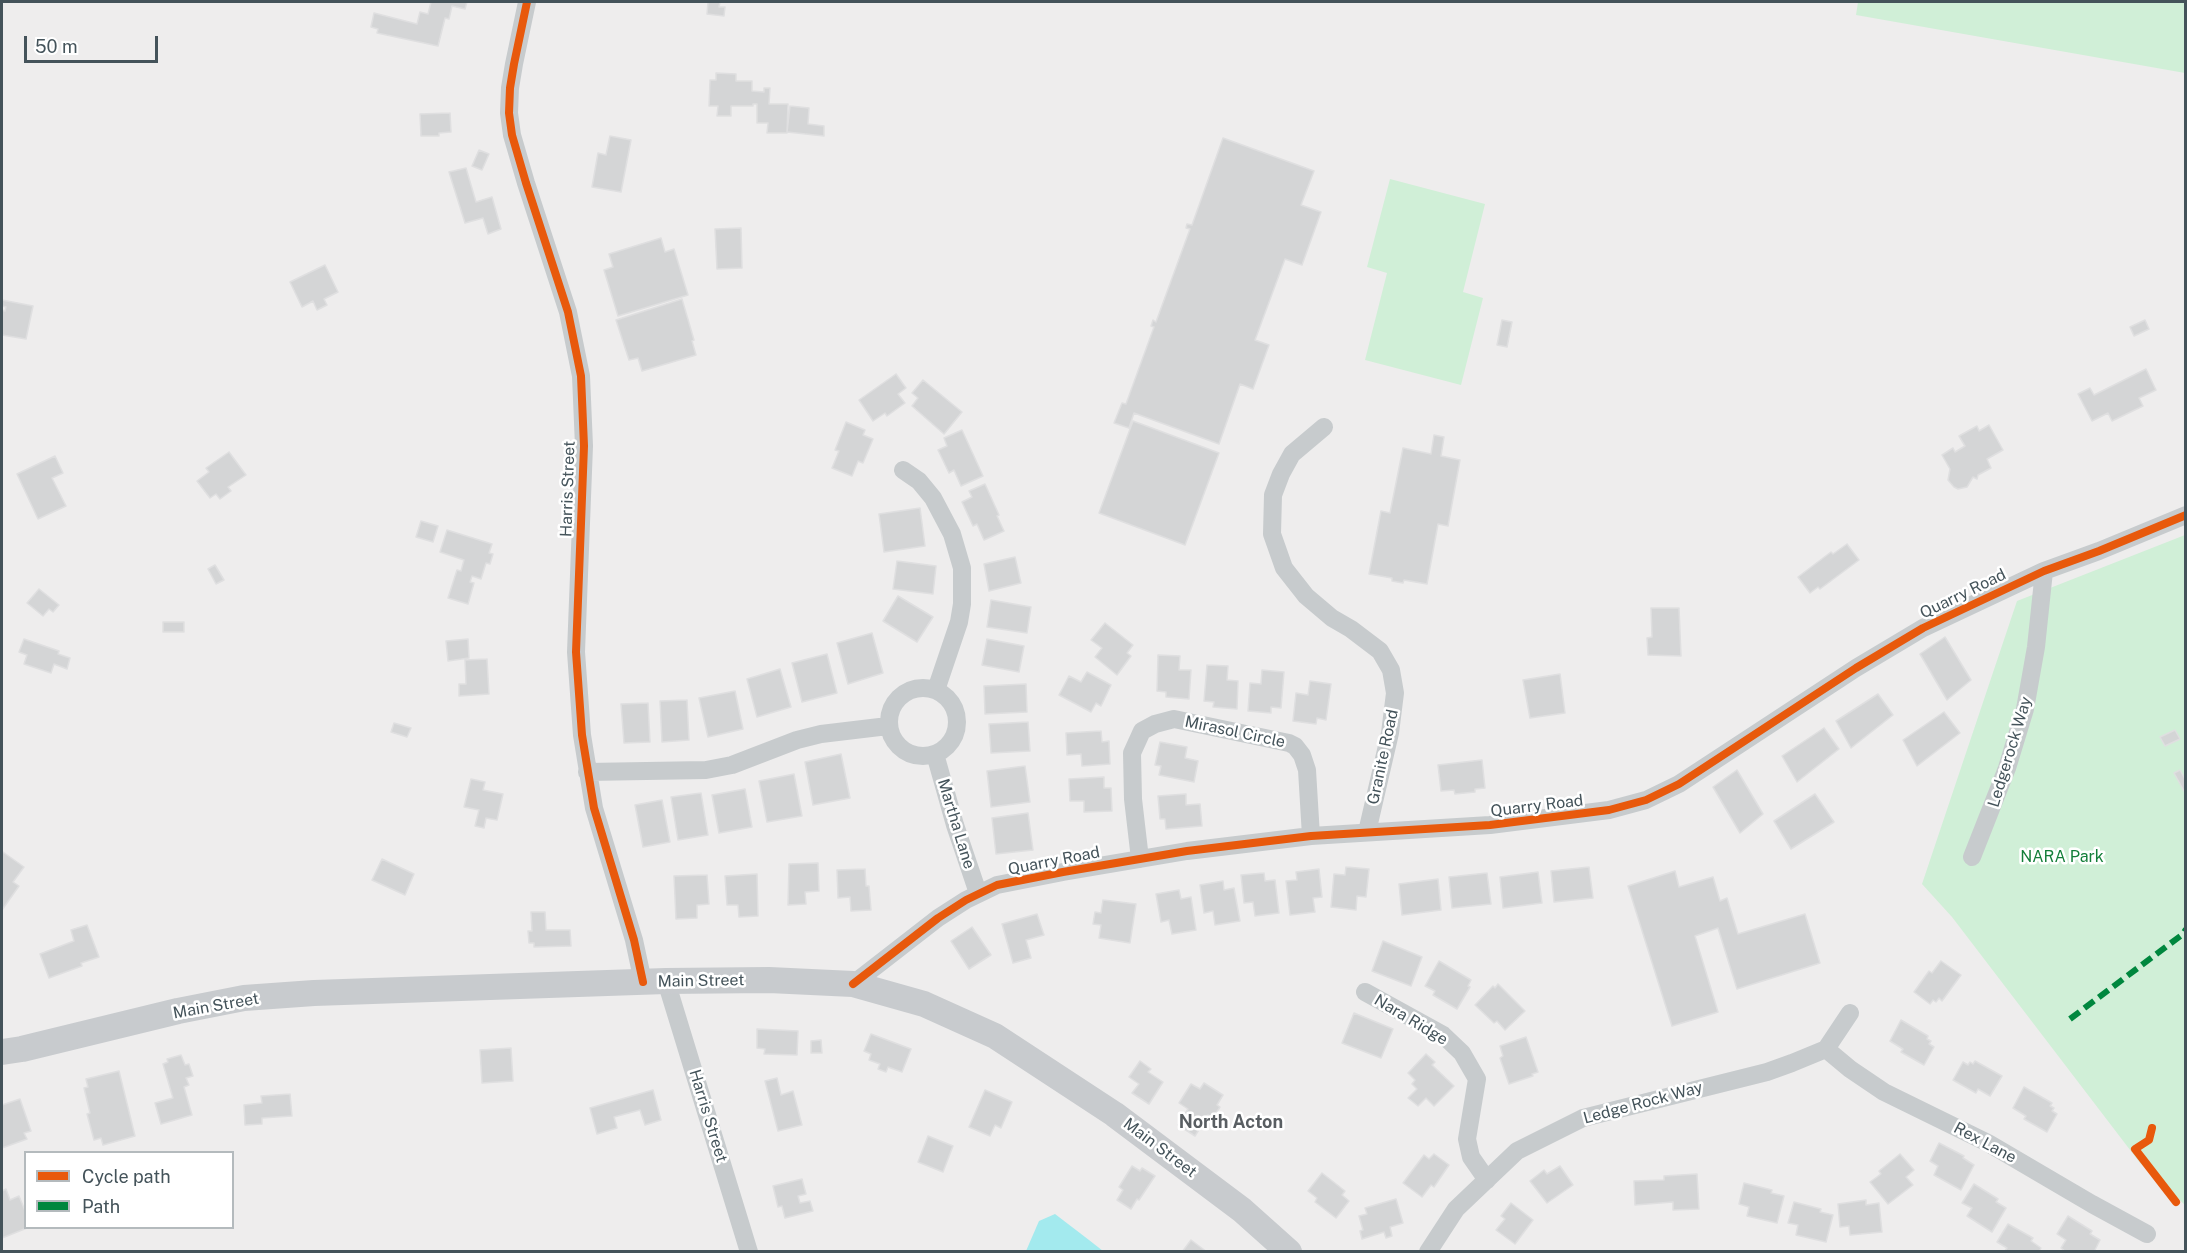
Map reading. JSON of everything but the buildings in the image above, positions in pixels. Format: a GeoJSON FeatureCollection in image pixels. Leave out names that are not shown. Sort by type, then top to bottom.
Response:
{"type":"FeatureCollection","features":[{"type":"Feature","properties":{"kind":"main road","name":"Main Street"},"geometry":{"type":"LineString","coordinates":[[2,1052],[244,998],[314,993],[655,981],[769,980],[853,984],[924,1004],[995,1036],[1114,1114],[1242,1210],[1289,1251]]}},
{"type":"Feature","properties":{"kind":"street","name":"Harris Street"},"geometry":{"type":"LineString","coordinates":[[527,2],[510,88],[509,113],[512,135],[525,183],[568,312],[580,376],[584,446],[576,652],[587,772],[602,838],[634,940],[655,981],[749,1251]]}},
{"type":"Feature","properties":{"kind":"street","name":"Granite Road"},"geometry":{"type":"LineString","coordinates":[[1324,427],[1292,454],[1281,474],[1273,495],[1272,534],[1284,568],[1306,596],[1332,618],[1352,629],[1380,651],[1391,670],[1395,693],[1390,733],[1367,831]]}},
{"type":"Feature","properties":{"kind":"street"},"geometry":{"type":"LineString","coordinates":[[903,470],[919,481],[933,498],[952,534],[962,568],[962,604],[959,622],[936,690]]}},
{"type":"Feature","properties":{"kind":"street","name":"Quarry Road"},"geometry":{"type":"LineString","coordinates":[[853,984],[938,918],[978,893],[997,885],[1187,851],[1311,836],[1490,825],[1565,817],[1610,810],[1646,800],[1679,783],[1856,668],[1923,628],[2043,571],[2100,551],[2186,515]]}},
{"type":"Feature","properties":{"kind":"street","name":"Ledgerock Way"},"geometry":{"type":"LineString","coordinates":[[1972,857],[2007,768],[2025,709],[2036,647],[2043,571]]}},
{"type":"Feature","properties":{"kind":"street"},"geometry":{"type":"LineString","coordinates":[[923,687],[936,690],[951,703],[957,723],[951,742],[935,754],[915,756],[902,750],[893,739],[888,726],[892,707],[904,693],[923,687]]}},
{"type":"Feature","properties":{"kind":"street","name":"Mirasol Circle"},"geometry":{"type":"LineString","coordinates":[[1140,859],[1133,799],[1132,753],[1142,731],[1155,724],[1174,719],[1295,746],[1302,755],[1307,770],[1311,836]]}},
{"type":"Feature","properties":{"kind":"street"},"geometry":{"type":"LineString","coordinates":[[587,772],[706,770],[732,765],[797,740],[821,734],[888,726]]}},
{"type":"Feature","properties":{"kind":"street","name":"Martha Lane"},"geometry":{"type":"LineString","coordinates":[[935,754],[955,825],[978,893]]}},
{"type":"Feature","properties":{"kind":"street","name":"Nara Ridge"},"geometry":{"type":"LineString","coordinates":[[1365,992],[1443,1035],[1462,1053],[1477,1079],[1467,1139],[1471,1157],[1487,1180]]}},
{"type":"Feature","properties":{"kind":"street"},"geometry":{"type":"LineString","coordinates":[[1826,1049],[1850,1013]]}},
{"type":"Feature","properties":{"kind":"street","name":"Ledge Rock Way"},"geometry":{"type":"LineString","coordinates":[[1428,1251],[1456,1209],[1517,1151],[1583,1118],[1767,1072],[1826,1049]]}},
{"type":"Feature","properties":{"kind":"street","name":"Rex Lane"},"geometry":{"type":"LineString","coordinates":[[1826,1049],[1884,1092],[1988,1143],[2147,1234]]}},
{"type":"Feature","properties":{"kind":"green space"},"geometry":{"type":"Polygon","coordinates":[[[1858,2],[2185,2],[2185,73],[1856,15],[1858,2]]]}},
{"type":"Feature","properties":{"kind":"green space"},"geometry":{"type":"Polygon","coordinates":[[[1390,179],[1485,204],[1463,292],[1483,298],[1461,385],[1365,360],[1387,273],[1367,267],[1390,179]]]}},
{"type":"Feature","properties":{"kind":"green space","name":"NARA Park"},"geometry":{"type":"Polygon","coordinates":[[[2185,535],[2185,1205],[2140,1163],[1952,917],[1922,884],[2017,601],[2185,535]]]}},
{"type":"Feature","properties":{"kind":"water"},"geometry":{"type":"Polygon","coordinates":[[[1055,1214],[1103,1251],[1026,1251],[1039,1221],[1055,1214]]]}},
{"type":"Feature","properties":{"kind":"marked path"},"geometry":{"type":"LineString","coordinates":[[2070,1019],[2183,934],[2186,929]]}},
{"type":"Feature","properties":{"kind":"cycle path"},"geometry":{"type":"LineString","coordinates":[[527,2],[510,88],[509,113],[512,135],[526,183],[568,312],[581,376],[584,446],[576,652],[582,735],[594,808],[634,940],[643,982]]}},
{"type":"Feature","properties":{"kind":"cycle path"},"geometry":{"type":"LineString","coordinates":[[853,984],[938,918],[966,900],[997,885],[1187,851],[1311,836],[1490,825],[1609,810],[1646,800],[1679,784],[1856,668],[1923,628],[2044,571],[2186,515]]}},
{"type":"Feature","properties":{"kind":"cycle path"},"geometry":{"type":"LineString","coordinates":[[2152,1128],[2149,1140],[2135,1149],[2176,1202]]}},
{"type":"Feature","properties":{"kind":"district","name":"North Acton"},"geometry":{"type":"Point","coordinates":[1231,1122]}}]}
